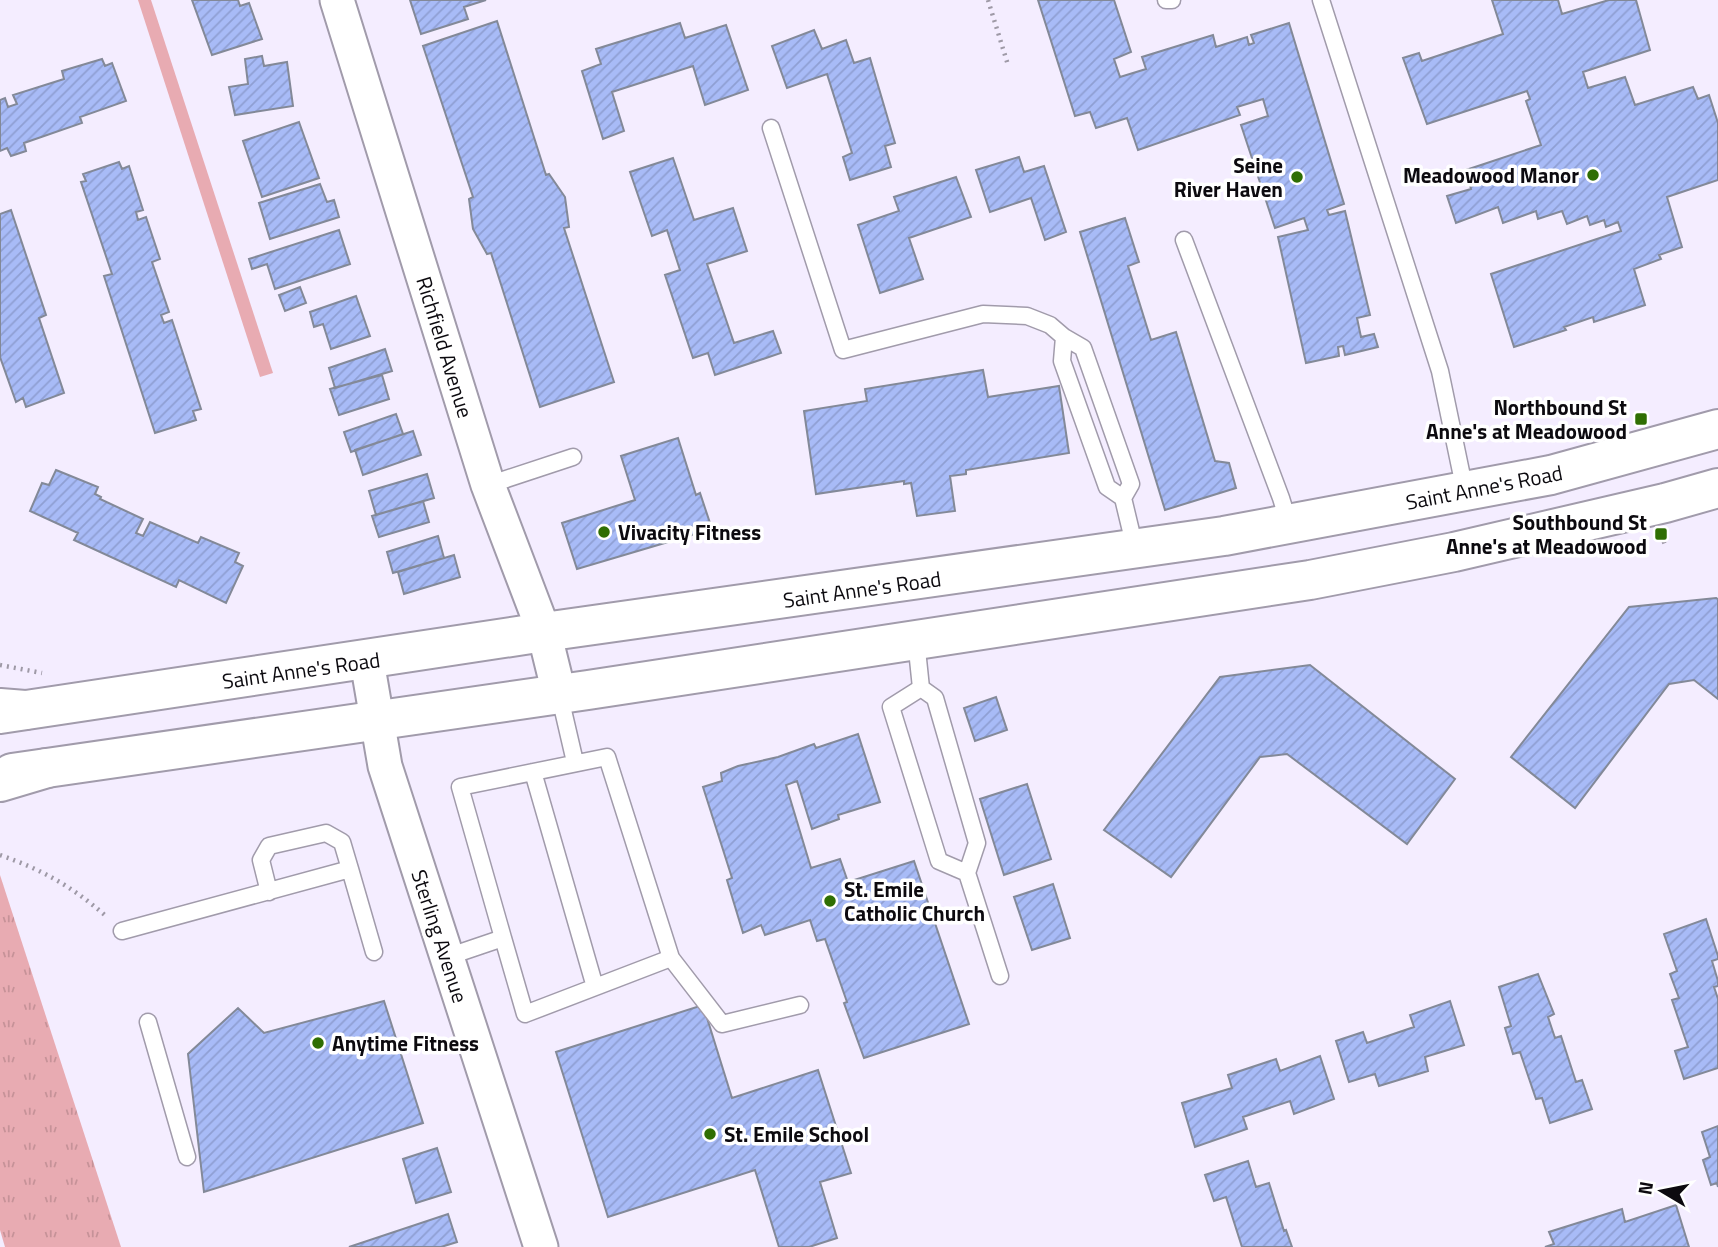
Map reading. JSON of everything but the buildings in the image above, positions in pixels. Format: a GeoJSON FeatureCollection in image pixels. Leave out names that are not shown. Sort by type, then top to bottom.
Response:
{"type":"FeatureCollection","features":[{"type":"Feature","properties":{"kind":"main road","name":"Saint Anne's Road"},"geometry":{"type":"LineString","coordinates":[[8,711],[367,661],[544,632],[1135,550],[1551,475],[1718,429]]}},
{"type":"Feature","properties":{"kind":"main road"},"geometry":{"type":"LineString","coordinates":[[0,775],[1310,580],[1454,552],[1718,488]]}},
{"type":"Feature","properties":{"kind":"main road"},"geometry":{"type":"LineString","coordinates":[[1665,503],[1718,498]]}},
{"type":"Feature","properties":{"kind":"main road"},"geometry":{"type":"LineString","coordinates":[[1135,550],[1148,604]]}},
{"type":"Feature","properties":{"kind":"main road"},"geometry":{"type":"LineString","coordinates":[[0,782],[47,768]]}},
{"type":"Feature","properties":{"kind":"street","name":"Richfield Avenue"},"geometry":{"type":"LineString","coordinates":[[337,0],[488,485],[544,632],[559,693]]}},
{"type":"Feature","properties":{"kind":"street","name":"Sterling Avenue"},"geometry":{"type":"LineString","coordinates":[[367,661],[385,766],[541,1247]]}},
{"type":"Feature","properties":{"kind":"lane"},"geometry":{"type":"LineString","coordinates":[[1166,0],[1172,0]]}},
{"type":"Feature","properties":{"kind":"lane"},"geometry":{"type":"LineString","coordinates":[[1321,0],[1440,371],[1465,491]]}},
{"type":"Feature","properties":{"kind":"lane"},"geometry":{"type":"LineString","coordinates":[[771,128],[843,350],[983,314],[1027,316],[1050,325],[1083,348],[1131,484],[1123,498]]}},
{"type":"Feature","properties":{"kind":"lane"},"geometry":{"type":"LineString","coordinates":[[1184,240],[1289,524]]}},
{"type":"Feature","properties":{"kind":"lane"},"geometry":{"type":"LineString","coordinates":[[1064,337],[1062,361],[1107,487],[1123,498],[1135,550]]}},
{"type":"Feature","properties":{"kind":"lane"},"geometry":{"type":"LineString","coordinates":[[488,485],[573,457]]}},
{"type":"Feature","properties":{"kind":"lane"},"geometry":{"type":"LineString","coordinates":[[916,640],[921,688],[935,698],[976,843],[967,873],[1000,975]]}},
{"type":"Feature","properties":{"kind":"lane"},"geometry":{"type":"LineString","coordinates":[[921,688],[891,706],[939,860],[967,873]]}},
{"type":"Feature","properties":{"kind":"lane"},"geometry":{"type":"LineString","coordinates":[[559,693],[575,762]]}},
{"type":"Feature","properties":{"kind":"lane"},"geometry":{"type":"LineString","coordinates":[[671,958],[525,1014],[460,787],[607,757],[671,958],[722,1024],[800,1005]]}},
{"type":"Feature","properties":{"kind":"lane"},"geometry":{"type":"LineString","coordinates":[[533,772],[595,987]]}},
{"type":"Feature","properties":{"kind":"lane"},"geometry":{"type":"LineString","coordinates":[[269,892],[261,860],[269,846],[326,832],[342,842],[374,952]]}},
{"type":"Feature","properties":{"kind":"lane"},"geometry":{"type":"LineString","coordinates":[[122,932],[349,869]]}},
{"type":"Feature","properties":{"kind":"lane"},"geometry":{"type":"LineString","coordinates":[[447,957],[503,937]]}},
{"type":"Feature","properties":{"kind":"lane"},"geometry":{"type":"LineString","coordinates":[[148,1022],[187,1157]]}},
{"type":"Feature","properties":{"kind":"path"},"geometry":{"type":"LineString","coordinates":[[988,0],[1008,65]]}},
{"type":"Feature","properties":{"kind":"path"},"geometry":{"type":"LineString","coordinates":[[0,665],[48,674]]}},
{"type":"Feature","properties":{"kind":"path"},"geometry":{"type":"LineString","coordinates":[[0,855],[46,873],[71,887],[122,932]]}},
{"type":"Feature","properties":{"kind":"green space"},"geometry":{"type":"Polygon","coordinates":[[[138,0],[151,0],[273,373],[260,377],[138,0]]]}},
{"type":"Feature","properties":{"kind":"green space"},"geometry":{"type":"Polygon","coordinates":[[[0,875],[121,1247],[5,1247],[0,1230],[0,875]]]}},
{"type":"Feature","properties":{"kind":"place","name":"Meadowood Manor"},"geometry":{"type":"Point","coordinates":[1593,175]}},
{"type":"Feature","properties":{"kind":"place","name":"Seine River Haven"},"geometry":{"type":"Point","coordinates":[1297,177]}},
{"type":"Feature","properties":{"kind":"place","name":"Northbound St Anne's at Meadowood"},"geometry":{"type":"Point","coordinates":[1641,419]}},
{"type":"Feature","properties":{"kind":"place","name":"Vivacity Fitness"},"geometry":{"type":"Point","coordinates":[604,532]}},
{"type":"Feature","properties":{"kind":"place","name":"Southbound St Anne's at Meadowood"},"geometry":{"type":"Point","coordinates":[1661,534]}},
{"type":"Feature","properties":{"kind":"place","name":"St. Emile Catholic Church"},"geometry":{"type":"Point","coordinates":[830,901]}},
{"type":"Feature","properties":{"kind":"place","name":"Anytime Fitness"},"geometry":{"type":"Point","coordinates":[318,1043]}},
{"type":"Feature","properties":{"kind":"place","name":"St. Emile School"},"geometry":{"type":"Point","coordinates":[710,1134]}}]}
